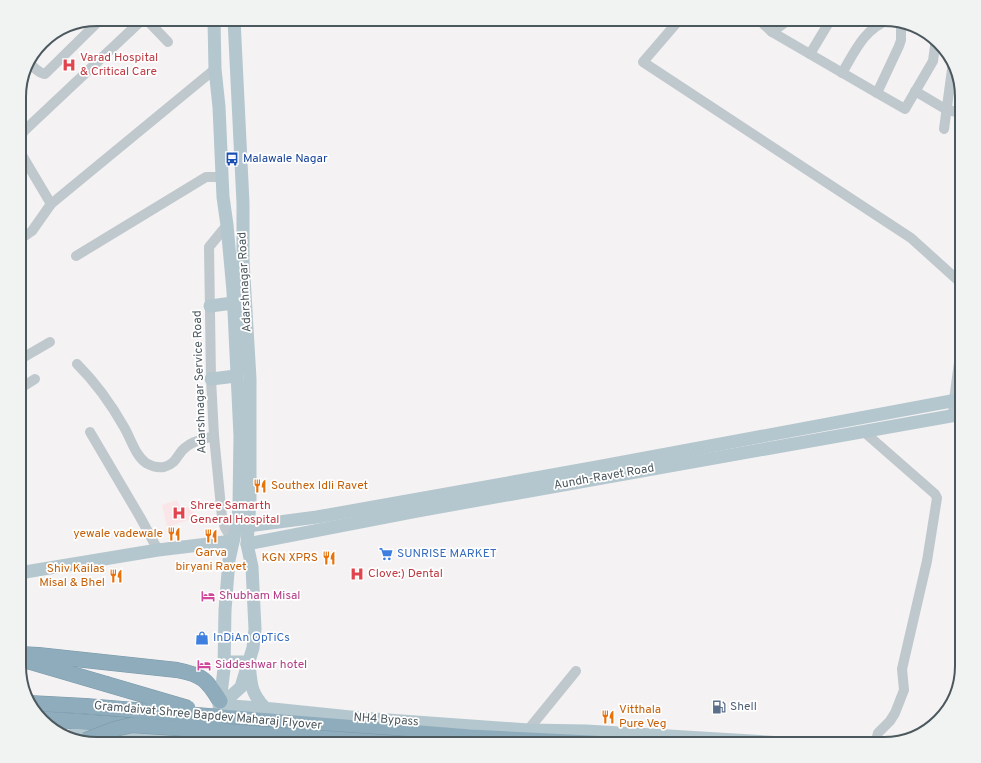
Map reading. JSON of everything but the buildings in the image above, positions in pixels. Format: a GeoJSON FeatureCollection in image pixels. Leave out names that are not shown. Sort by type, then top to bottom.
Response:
{"type":"FeatureCollection","features":[{"type":"Feature","properties":{"kind":"highway"},"geometry":{"type":"LineString","coordinates":[[26,654],[190,672],[199,676],[210,684],[220,707]]}},
{"type":"Feature","properties":{"kind":"highway"},"geometry":{"type":"LineString","coordinates":[[26,661],[106,684],[220,707]]}},
{"type":"Feature","properties":{"kind":"highway","name":"Gramdaivat Shree Bapdev Maharaj Flyover"},"geometry":{"type":"LineString","coordinates":[[37,703],[85,706],[220,707],[470,737],[557,734],[566,737]]}},
{"type":"Feature","properties":{"kind":"highway","name":"Gramdaivat Shree Bapdev Maharaj Flyover"},"geometry":{"type":"LineString","coordinates":[[51,720],[84,722],[130,732],[245,737]]}},
{"type":"Feature","properties":{"kind":"highway"},"geometry":{"type":"LineString","coordinates":[[94,737],[114,729],[130,732]]}},
{"type":"Feature","properties":{"kind":"main road","name":"Adarshnagar Road"},"geometry":{"type":"LineString","coordinates":[[214,26],[215,69],[219,107],[222,177],[233,303],[240,436],[240,506],[229,560],[225,610],[224,662],[220,707],[220,737]]}},
{"type":"Feature","properties":{"kind":"main road","name":"Adarshnagar Road"},"geometry":{"type":"LineString","coordinates":[[234,26],[243,203],[243,260],[250,379],[250,501],[247,544]]}},
{"type":"Feature","properties":{"kind":"main road"},"geometry":{"type":"LineString","coordinates":[[210,306],[233,303]]}},
{"type":"Feature","properties":{"kind":"main road"},"geometry":{"type":"LineString","coordinates":[[211,379],[236,376]]}},
{"type":"Feature","properties":{"kind":"main road","name":"Aundh-Ravet Road"},"geometry":{"type":"LineString","coordinates":[[248,526],[318,517],[604,466],[955,400]]}},
{"type":"Feature","properties":{"kind":"main road","name":"Aundh-Ravet Road"},"geometry":{"type":"LineString","coordinates":[[247,544],[417,511],[955,415]]}},
{"type":"Feature","properties":{"kind":"main road"},"geometry":{"type":"LineString","coordinates":[[26,572],[158,550],[233,541]]}},
{"type":"Feature","properties":{"kind":"main road"},"geometry":{"type":"LineString","coordinates":[[220,707],[241,687],[253,648],[255,628],[252,567],[247,544]]}},
{"type":"Feature","properties":{"kind":"main road"},"geometry":{"type":"LineString","coordinates":[[224,662],[249,662]]}},
{"type":"Feature","properties":{"kind":"main road"},"geometry":{"type":"LineString","coordinates":[[249,662],[251,686],[256,699],[265,708]]}},
{"type":"Feature","properties":{"kind":"main road","name":"NH4 Bypass"},"geometry":{"type":"LineString","coordinates":[[220,707],[265,708],[360,718],[528,730],[557,734],[594,731],[690,737]]}},
{"type":"Feature","properties":{"kind":"main road"},"geometry":{"type":"LineString","coordinates":[[78,735],[130,732],[168,737]]}},
{"type":"Feature","properties":{"kind":"street"},"geometry":{"type":"LineString","coordinates":[[33,66],[41,73],[45,74],[93,26]]}},
{"type":"Feature","properties":{"kind":"street"},"geometry":{"type":"LineString","coordinates":[[26,129],[136,26]]}},
{"type":"Feature","properties":{"kind":"street"},"geometry":{"type":"LineString","coordinates":[[153,26],[168,42]]}},
{"type":"Feature","properties":{"kind":"street"},"geometry":{"type":"LineString","coordinates":[[674,26],[643,62],[911,238],[955,278]]}},
{"type":"Feature","properties":{"kind":"street"},"geometry":{"type":"LineString","coordinates":[[766,26],[772,32],[904,109],[933,61],[935,48]]}},
{"type":"Feature","properties":{"kind":"street"},"geometry":{"type":"LineString","coordinates":[[772,32],[780,26]]}},
{"type":"Feature","properties":{"kind":"street"},"geometry":{"type":"LineString","coordinates":[[810,54],[827,26]]}},
{"type":"Feature","properties":{"kind":"street"},"geometry":{"type":"LineString","coordinates":[[842,73],[865,36],[877,26]]}},
{"type":"Feature","properties":{"kind":"street"},"geometry":{"type":"LineString","coordinates":[[877,93],[899,46],[901,40],[901,28]]}},
{"type":"Feature","properties":{"kind":"street"},"geometry":{"type":"LineString","coordinates":[[26,235],[32,231],[51,204],[215,69]]}},
{"type":"Feature","properties":{"kind":"street"},"geometry":{"type":"LineString","coordinates":[[944,129],[951,74]]}},
{"type":"Feature","properties":{"kind":"street"},"geometry":{"type":"LineString","coordinates":[[915,91],[946,110],[955,112]]}},
{"type":"Feature","properties":{"kind":"street"},"geometry":{"type":"LineString","coordinates":[[26,162],[51,204]]}},
{"type":"Feature","properties":{"kind":"street"},"geometry":{"type":"LineString","coordinates":[[76,256],[206,177],[222,177]]}},
{"type":"Feature","properties":{"kind":"street","name":"Adarshnagar Service Road"},"geometry":{"type":"LineString","coordinates":[[227,225],[208,247],[210,349],[214,436],[222,517],[225,528],[233,541]]}},
{"type":"Feature","properties":{"kind":"street"},"geometry":{"type":"LineString","coordinates":[[26,356],[50,342]]}},
{"type":"Feature","properties":{"kind":"street"},"geometry":{"type":"LineString","coordinates":[[77,364],[92,379],[108,399],[126,429],[139,456],[146,463],[158,467],[164,467],[176,460],[184,448],[192,442],[214,436]]}},
{"type":"Feature","properties":{"kind":"street"},"geometry":{"type":"LineString","coordinates":[[26,385],[35,379]]}},
{"type":"Feature","properties":{"kind":"street"},"geometry":{"type":"LineString","coordinates":[[863,431],[935,494],[937,498],[927,561],[902,669],[904,690],[895,713],[890,721],[878,733],[877,737]]}},
{"type":"Feature","properties":{"kind":"street"},"geometry":{"type":"LineString","coordinates":[[90,432],[158,550]]}},
{"type":"Feature","properties":{"kind":"street"},"geometry":{"type":"LineString","coordinates":[[528,730],[576,671]]}},
{"type":"Feature","properties":{"kind":"street"},"geometry":{"type":"LineString","coordinates":[[120,737],[130,732]]}},
{"type":"Feature","properties":{"kind":"shaded area","name":"Shree Samarth General Hospital"},"geometry":{"type":"Polygon","coordinates":[[[177,500],[181,509],[192,506],[195,518],[167,527],[162,505],[177,500]]]}},
{"type":"Feature","properties":{"kind":"place","name":"Varad Hospital & Critical Care"},"geometry":{"type":"Point","coordinates":[69,65]}},
{"type":"Feature","properties":{"kind":"place","name":"Malawale Nagar"},"geometry":{"type":"Point","coordinates":[232,159]}},
{"type":"Feature","properties":{"kind":"place","name":"Southex Idli Ravet"},"geometry":{"type":"Point","coordinates":[260,486]}},
{"type":"Feature","properties":{"kind":"place","name":"Shree Samarth General Hospital"},"geometry":{"type":"Point","coordinates":[179,513]}},
{"type":"Feature","properties":{"kind":"place","name":"yewale vadewale"},"geometry":{"type":"Point","coordinates":[174,534]}},
{"type":"Feature","properties":{"kind":"place","name":"Garva biryani Ravet"},"geometry":{"type":"Point","coordinates":[211,536]}},
{"type":"Feature","properties":{"kind":"place","name":"SUNRISE MARKET"},"geometry":{"type":"Point","coordinates":[386,554]}},
{"type":"Feature","properties":{"kind":"place","name":"KGN XPRS"},"geometry":{"type":"Point","coordinates":[329,558]}},
{"type":"Feature","properties":{"kind":"place","name":"Clove:) Dental"},"geometry":{"type":"Point","coordinates":[357,574]}},
{"type":"Feature","properties":{"kind":"place","name":"Shiv Kailas Misal & Bhel"},"geometry":{"type":"Point","coordinates":[116,576]}},
{"type":"Feature","properties":{"kind":"place","name":"Shubham Misal"},"geometry":{"type":"Point","coordinates":[208,596]}},
{"type":"Feature","properties":{"kind":"place","name":"InDiAn OpTiCs"},"geometry":{"type":"Point","coordinates":[202,638]}},
{"type":"Feature","properties":{"kind":"place","name":"Siddeshwar hotel"},"geometry":{"type":"Point","coordinates":[204,665]}},
{"type":"Feature","properties":{"kind":"place","name":"Shell"},"geometry":{"type":"Point","coordinates":[719,707]}},
{"type":"Feature","properties":{"kind":"place","name":"Vitthala Pure Veg"},"geometry":{"type":"Point","coordinates":[608,717]}}]}
